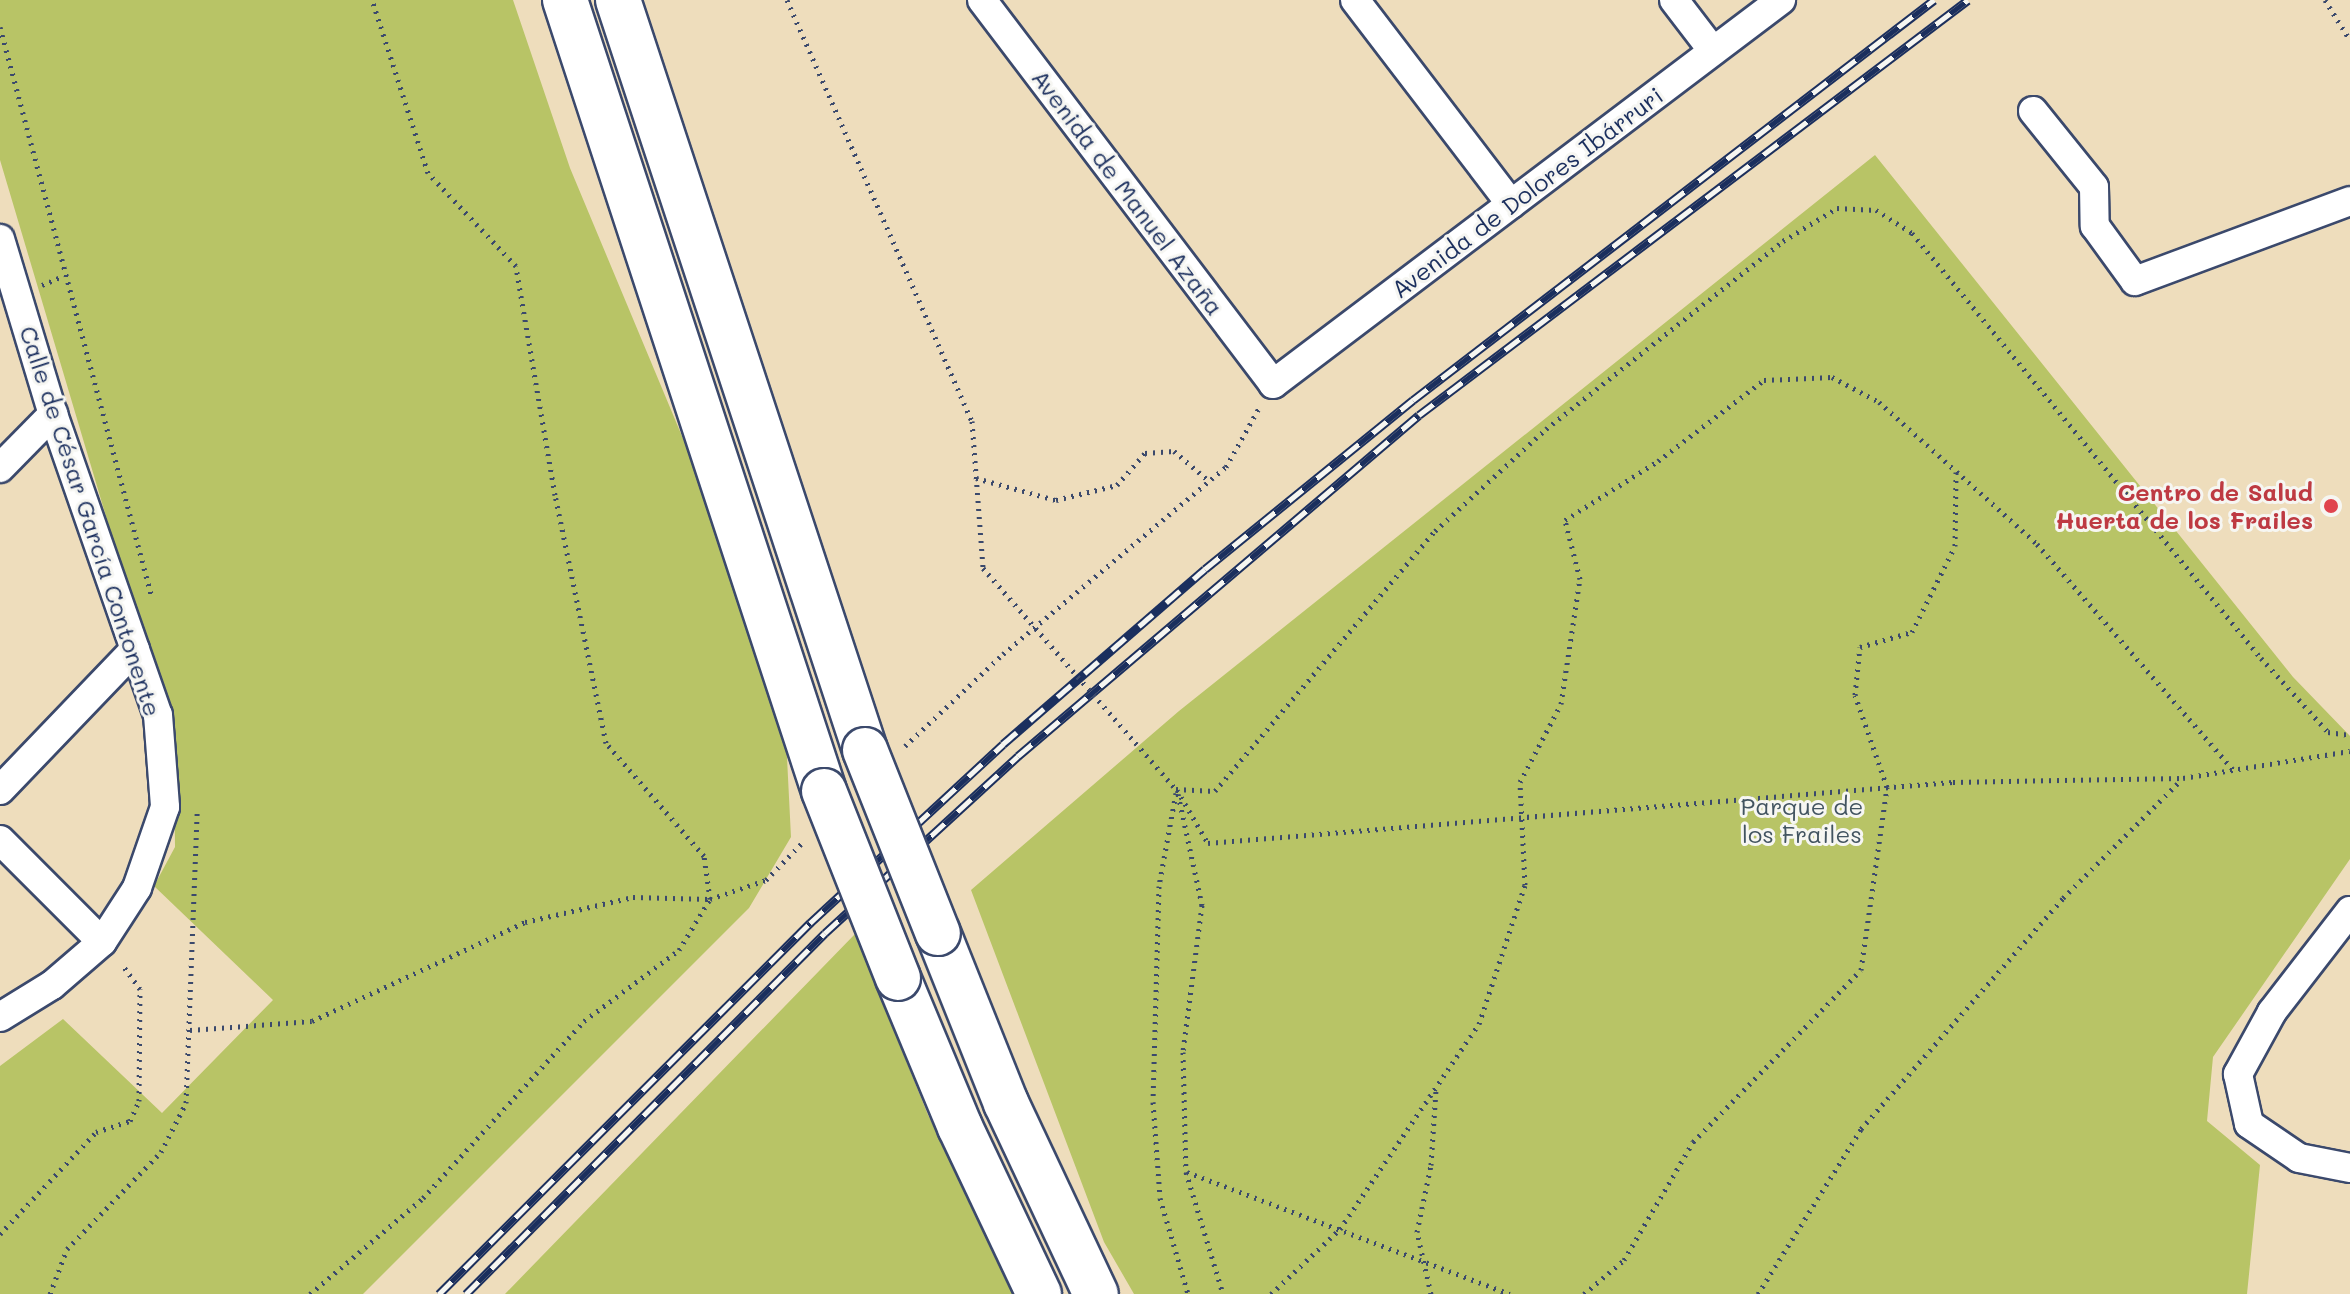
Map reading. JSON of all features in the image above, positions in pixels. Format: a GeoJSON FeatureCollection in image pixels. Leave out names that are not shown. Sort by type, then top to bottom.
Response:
{"type":"FeatureCollection","features":[{"type":"Feature","properties":{"kind":"highway"},"geometry":{"type":"LineString","coordinates":[[565,0],[824,791],[960,1127],[1039,1294]]}},
{"type":"Feature","properties":{"kind":"highway"},"geometry":{"type":"LineString","coordinates":[[618,0],[883,750],[938,933],[1006,1103],[1096,1294]]}},
{"type":"Feature","properties":{"kind":"street","name":"Avenida de Manuel Azaña"},"geometry":{"type":"LineString","coordinates":[[982,0],[1273,384]]}},
{"type":"Feature","properties":{"kind":"street"},"geometry":{"type":"LineString","coordinates":[[1355,0],[1511,204]]}},
{"type":"Feature","properties":{"kind":"street"},"geometry":{"type":"LineString","coordinates":[[1674,0],[1713,51]]}},
{"type":"Feature","properties":{"kind":"street","name":"Avenida de Dolores Ibárruri"},"geometry":{"type":"LineString","coordinates":[[1273,384],[1781,0]]}},
{"type":"Feature","properties":{"kind":"street"},"geometry":{"type":"LineString","coordinates":[[2033,111],[2094,187],[2095,226],[2135,281],[2350,201]]}},
{"type":"Feature","properties":{"kind":"street","name":"Calle de César García Contonente"},"geometry":{"type":"LineString","coordinates":[[0,239],[5,281],[158,715],[165,807],[137,888],[102,942]]}},
{"type":"Feature","properties":{"kind":"street"},"geometry":{"type":"LineString","coordinates":[[0,468],[53,414]]}},
{"type":"Feature","properties":{"kind":"street"},"geometry":{"type":"LineString","coordinates":[[0,790],[135,649]]}},
{"type":"Feature","properties":{"kind":"street"},"geometry":{"type":"LineString","coordinates":[[0,840],[102,942],[52,985],[0,1017]]}},
{"type":"Feature","properties":{"kind":"street"},"geometry":{"type":"LineString","coordinates":[[2350,911],[2272,1012],[2238,1074],[2249,1124],[2299,1158],[2350,1168]]}},
{"type":"Feature","properties":{"kind":"path"},"geometry":{"type":"LineString","coordinates":[[310,1294],[423,1198],[584,1021],[679,950],[710,899],[704,856],[606,743],[555,495],[516,266],[428,173],[372,0]]}},
{"type":"Feature","properties":{"kind":"path"},"geometry":{"type":"LineString","coordinates":[[787,0],[972,421],[983,568],[1176,789],[1208,843],[1887,787],[2183,778],[2350,751]]}},
{"type":"Feature","properties":{"kind":"path"},"geometry":{"type":"LineString","coordinates":[[2325,0],[2350,40]]}},
{"type":"Feature","properties":{"kind":"path"},"geometry":{"type":"LineString","coordinates":[[1176,789],[1215,791],[1435,531],[1546,429],[1783,241],[1837,208],[1876,210],[1912,233],[2261,658],[2328,732],[2350,735]]}},
{"type":"Feature","properties":{"kind":"path"},"geometry":{"type":"LineString","coordinates":[[1271,1294],[1340,1229],[1479,1024],[1525,885],[1520,782],[1561,704],[1580,579],[1565,520],[1658,461],[1764,380],[1832,377],[1879,402],[2037,544],[2234,771]]}},
{"type":"Feature","properties":{"kind":"path"},"geometry":{"type":"LineString","coordinates":[[883,750],[1226,467],[1273,384]]}},
{"type":"Feature","properties":{"kind":"path"},"geometry":{"type":"LineString","coordinates":[[976,478],[1056,500],[1117,485],[1145,453],[1174,451],[1209,481]]}},
{"type":"Feature","properties":{"kind":"path"},"geometry":{"type":"LineString","coordinates":[[1584,1294],[1624,1260],[1693,1142],[1861,970],[1887,787],[1855,695],[1860,647],[1912,632],[1955,546],[1956,471]]}},
{"type":"Feature","properties":{"kind":"path"},"geometry":{"type":"LineString","coordinates":[[1758,1294],[1861,1129],[2063,898],[2183,778]]}},
{"type":"Feature","properties":{"kind":"path"},"geometry":{"type":"LineString","coordinates":[[1176,789],[1202,905],[1183,1052],[1186,1172],[1223,1294]]}},
{"type":"Feature","properties":{"kind":"path"},"geometry":{"type":"LineString","coordinates":[[1176,789],[1159,886],[1153,1102],[1160,1198],[1188,1294]]}},
{"type":"Feature","properties":{"kind":"path"},"geometry":{"type":"LineString","coordinates":[[50,1294],[67,1249],[161,1152],[186,1103],[190,1030],[312,1021],[525,922],[633,897],[710,899],[766,880],[809,836]]}},
{"type":"Feature","properties":{"kind":"path"},"geometry":{"type":"LineString","coordinates":[[0,1234],[96,1132],[130,1121],[135,1111],[140,989],[123,966]]}},
{"type":"Feature","properties":{"kind":"path"},"geometry":{"type":"LineString","coordinates":[[1431,1294],[1417,1232],[1431,1165],[1436,1088]]}},
{"type":"Feature","properties":{"kind":"path"},"geometry":{"type":"LineString","coordinates":[[1186,1172],[1510,1294]]}},
{"type":"Feature","properties":{"kind":"green space"},"geometry":{"type":"Polygon","coordinates":[[[0,0],[513,0],[570,168],[783,678],[791,837],[749,908],[363,1294],[0,1294],[0,1066],[63,1019],[162,1113],[273,1000],[154,886],[175,847],[174,745],[0,160],[0,0]]]}},
{"type":"Feature","properties":{"kind":"green space","name":"Parque de los Frailes"},"geometry":{"type":"Polygon","coordinates":[[[1875,155],[2293,677],[2350,736],[2350,859],[2213,1057],[2207,1121],[2260,1165],[2247,1294],[1134,1294],[1104,1242],[971,890],[1179,711],[1875,155]]]}},
{"type":"Feature","properties":{"kind":"green space"},"geometry":{"type":"Polygon","coordinates":[[[855,934],[928,1115],[1019,1294],[505,1294],[855,934]]]}},
{"type":"Feature","properties":{"kind":"railway"},"geometry":{"type":"LineString","coordinates":[[439,1294],[810,923],[1003,744],[1205,569],[1413,400],[1934,0]]}},
{"type":"Feature","properties":{"kind":"railway"},"geometry":{"type":"LineString","coordinates":[[466,1294],[825,933],[1018,756],[1419,415],[1968,0]]}},
{"type":"Feature","properties":{"kind":"place","name":"Centro de Salud Huerta de los Frailes"},"geometry":{"type":"Point","coordinates":[2331,506]}}]}
